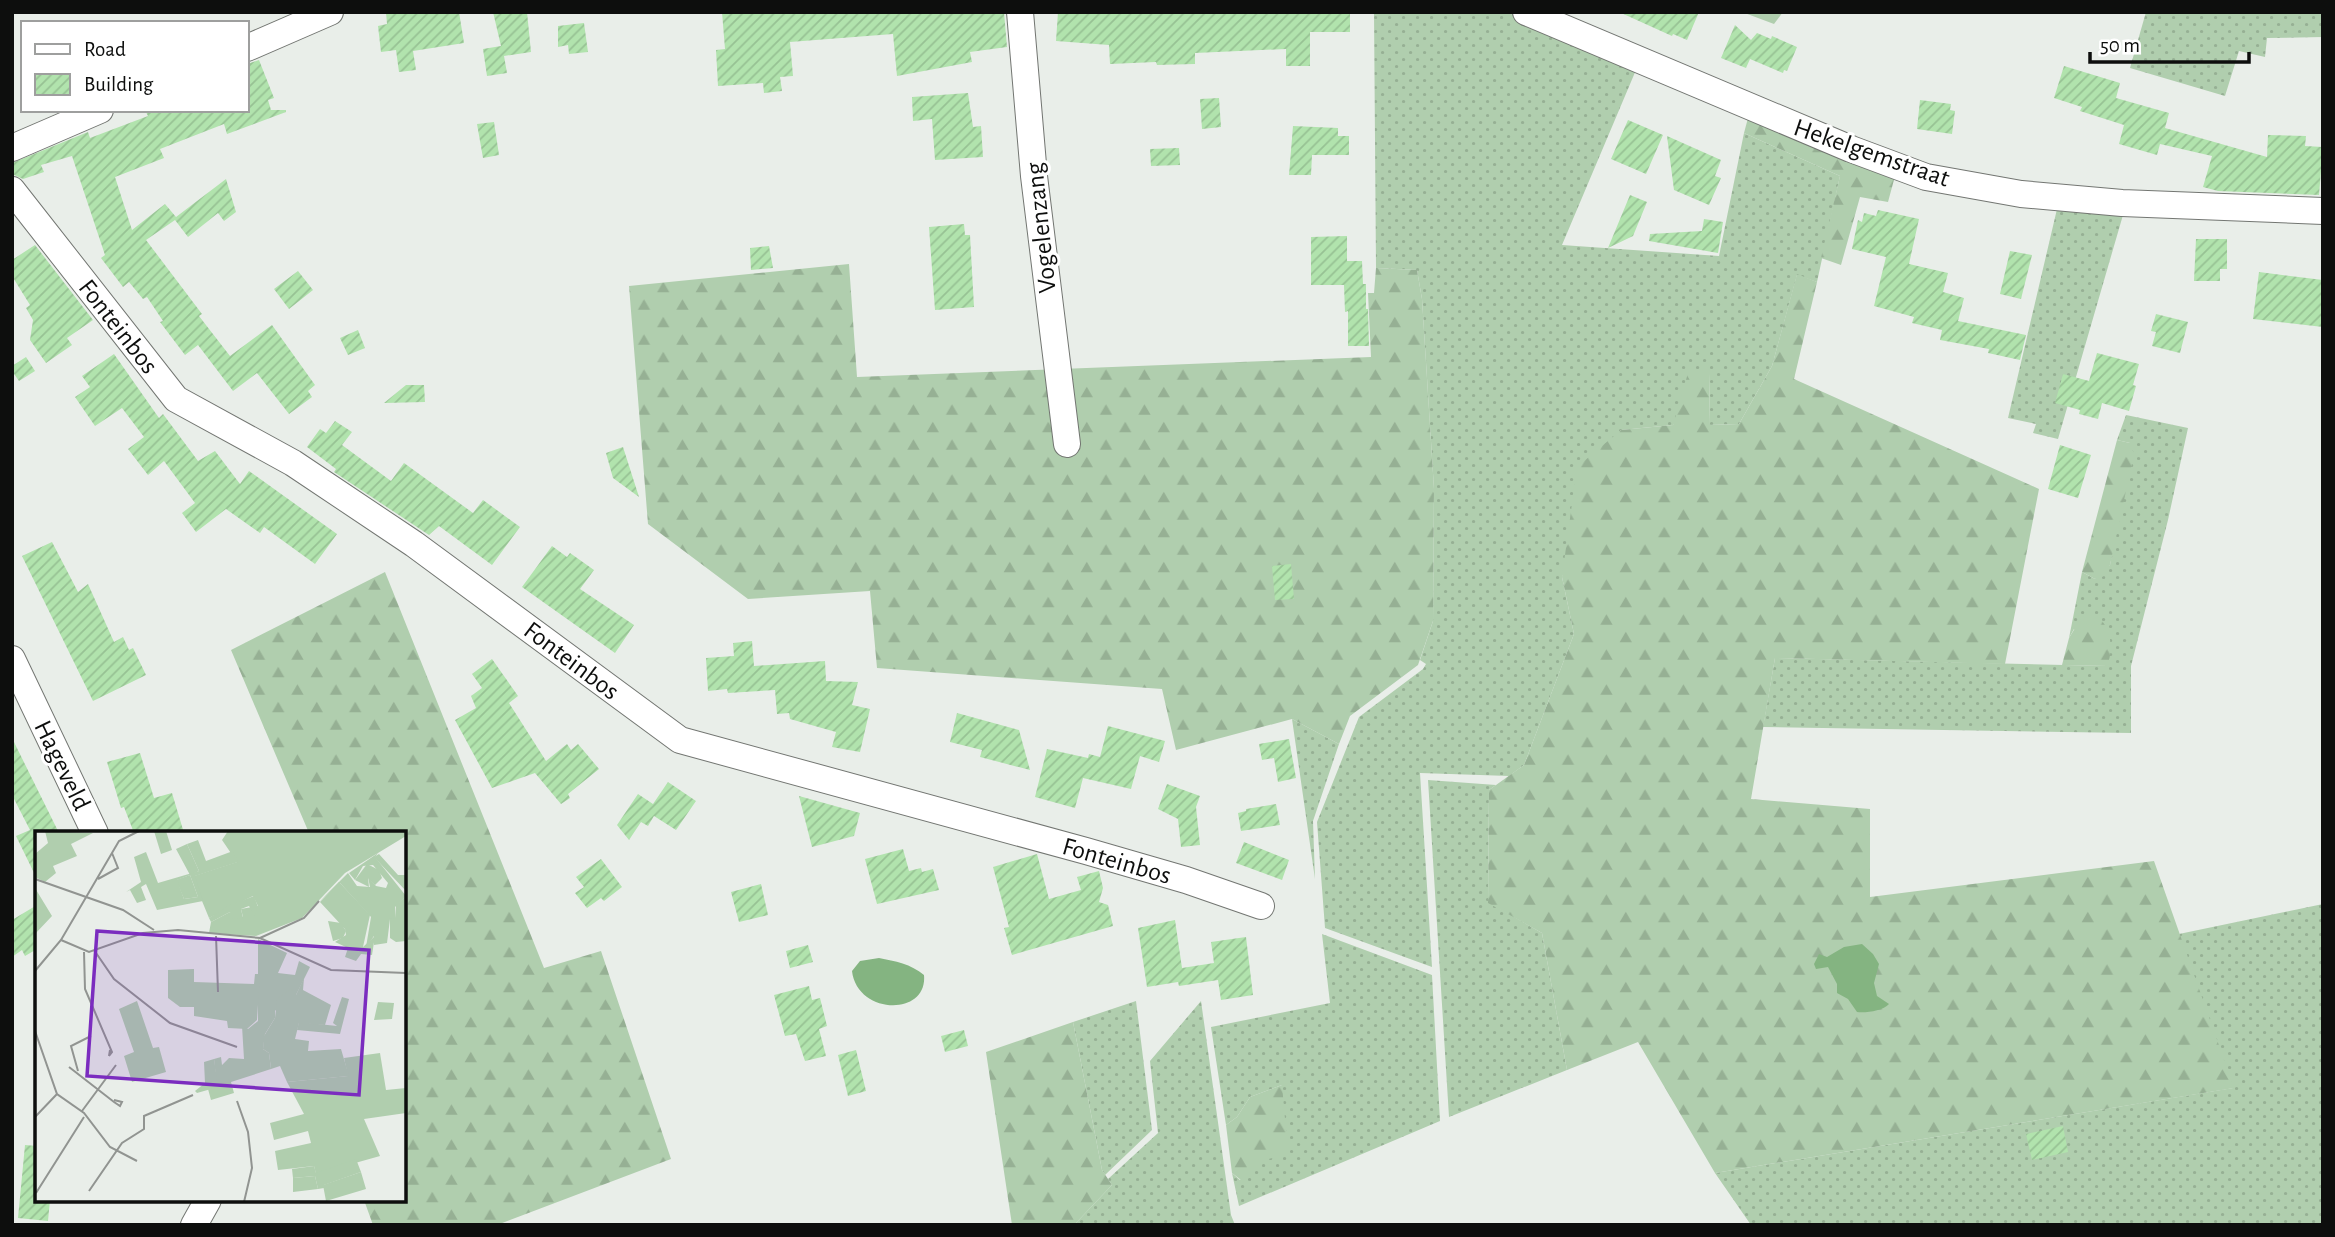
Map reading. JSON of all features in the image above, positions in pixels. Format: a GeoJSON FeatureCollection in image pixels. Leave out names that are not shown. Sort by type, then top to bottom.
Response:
{"type":"FeatureCollection","features":[{"type":"Feature","properties":{"kind":"street"},"geometry":{"type":"LineString","coordinates":[[248,48],[330,12]]}},
{"type":"Feature","properties":{"kind":"street","name":"Vogelenzang"},"geometry":{"type":"LineString","coordinates":[[1020,12],[1035,190],[1067,444]]}},
{"type":"Feature","properties":{"kind":"street","name":"Hekelgemstraat"},"geometry":{"type":"LineString","coordinates":[[1526,12],[1838,144],[1926,177],[2021,194],[2122,203],[2323,211]]}},
{"type":"Feature","properties":{"kind":"street"},"geometry":{"type":"LineString","coordinates":[[12,148],[95,112]]}},
{"type":"Feature","properties":{"kind":"street","name":"Fonteinbos"},"geometry":{"type":"LineString","coordinates":[[12,190],[176,399],[293,463],[414,544],[680,740],[1086,850],[1261,906]]}},
{"type":"Feature","properties":{"kind":"street","name":"Hageveld"},"geometry":{"type":"LineString","coordinates":[[12,659],[94,831]]}},
{"type":"Feature","properties":{"kind":"street"},"geometry":{"type":"LineString","coordinates":[[194,1225],[207,1202]]}},
{"type":"Feature","properties":{"kind":"green space"},"geometry":{"type":"Polygon","coordinates":[[[1374,12],[1507,12],[1636,70],[1562,245],[1719,256],[1744,133],[1840,176],[1817,282],[1797,275],[1772,366],[1739,424],[1709,425],[1710,374],[1673,425],[1621,430],[1562,577],[1574,634],[1524,765],[1509,776],[1420,773],[1432,967],[1325,928],[1317,822],[1359,717],[1423,669],[1426,664],[1420,660],[1433,621],[1434,489],[1422,299],[1417,270],[1376,268],[1374,12]]]}},
{"type":"Feature","properties":{"kind":"green space"},"geometry":{"type":"Polygon","coordinates":[[[1742,12],[1783,12],[1774,24],[1742,12]]]}},
{"type":"Feature","properties":{"kind":"green space"},"geometry":{"type":"Polygon","coordinates":[[[2146,12],[2323,12],[2323,37],[2267,38],[2265,57],[2239,51],[2225,96],[2130,68],[2146,12]]]}},
{"type":"Feature","properties":{"kind":"green space"},"geometry":{"type":"Polygon","coordinates":[[[1748,118],[1895,176],[1888,202],[1860,197],[1841,265],[1821,258],[1840,176],[1744,133],[1748,118]]]}},
{"type":"Feature","properties":{"kind":"green space"},"geometry":{"type":"Polygon","coordinates":[[[2057,209],[2123,215],[2058,439],[2033,433],[2036,424],[2008,418],[2057,209]]]}},
{"type":"Feature","properties":{"kind":"green space"},"geometry":{"type":"Polygon","coordinates":[[[849,264],[857,377],[1371,357],[1368,293],[1374,293],[1376,268],[1417,270],[1422,299],[1434,489],[1433,621],[1418,665],[1350,716],[1339,744],[1292,719],[1176,750],[1162,689],[877,668],[870,591],[748,599],[648,524],[629,286],[849,264]]]}},
{"type":"Feature","properties":{"kind":"green space"},"geometry":{"type":"Polygon","coordinates":[[[1797,274],[1817,282],[1794,379],[2039,489],[2005,664],[1775,658],[1751,799],[1870,809],[1870,897],[2154,861],[2234,1088],[1715,1173],[1638,1042],[1567,1070],[1542,933],[1488,903],[1489,790],[1524,765],[1574,634],[1562,577],[1577,467],[1621,430],[1673,425],[1688,373],[1710,373],[1709,425],[1739,424],[1772,366],[1797,274]]]}},
{"type":"Feature","properties":{"kind":"green space"},"geometry":{"type":"Polygon","coordinates":[[[2126,415],[2188,428],[2131,666],[2131,733],[1763,727],[1775,658],[2107,666],[2074,629],[2069,638],[2082,572],[2095,579],[2110,565],[2130,443],[2117,440],[2126,415]]]}},
{"type":"Feature","properties":{"kind":"green space"},"geometry":{"type":"Polygon","coordinates":[[[2117,440],[2130,443],[2134,454],[2110,565],[2104,576],[2095,579],[2082,572],[2117,440]]]}},
{"type":"Feature","properties":{"kind":"green space"},"geometry":{"type":"Polygon","coordinates":[[[385,572],[544,968],[601,951],[671,1159],[497,1225],[373,1225],[365,1202],[406,1202],[406,831],[308,831],[231,650],[385,572]]]}},
{"type":"Feature","properties":{"kind":"green space"},"geometry":{"type":"Polygon","coordinates":[[[2083,615],[2100,619],[2105,625],[2111,650],[2107,666],[2062,665],[2069,638],[2083,615]]]}},
{"type":"Feature","properties":{"kind":"green space"},"geometry":{"type":"Polygon","coordinates":[[[1292,719],[1339,744],[1313,821],[1315,879],[1292,719]]]}},
{"type":"Feature","properties":{"kind":"green space"},"geometry":{"type":"Polygon","coordinates":[[[1428,780],[1496,785],[1489,790],[1488,902],[1542,933],[1567,1070],[1449,1117],[1428,780]]]}},
{"type":"Feature","properties":{"kind":"green space"},"geometry":{"type":"Polygon","coordinates":[[[2323,904],[2323,1225],[1751,1225],[1715,1173],[2233,1088],[2179,934],[2323,904]]]}},
{"type":"Feature","properties":{"kind":"green space"},"geometry":{"type":"Polygon","coordinates":[[[1322,934],[1432,975],[1440,1121],[1239,1206],[1232,1173],[1240,1180],[1255,1163],[1282,1085],[1250,1097],[1237,1117],[1226,1125],[1211,1027],[1330,1003],[1322,934]]]}},
{"type":"Feature","properties":{"kind":"green space"},"geometry":{"type":"Polygon","coordinates":[[[1136,1001],[1152,1130],[1105,1175],[1073,1022],[1136,1001]]]}},
{"type":"Feature","properties":{"kind":"green space"},"geometry":{"type":"Polygon","coordinates":[[[1201,1001],[1231,1215],[1235,1225],[1074,1225],[1112,1185],[1108,1179],[1158,1133],[1150,1061],[1201,1001]]]}},
{"type":"Feature","properties":{"kind":"green space"},"geometry":{"type":"Polygon","coordinates":[[[1073,1022],[1102,1170],[1112,1185],[1074,1225],[1012,1225],[986,1052],[1073,1022]]]}},
{"type":"Feature","properties":{"kind":"green space"},"geometry":{"type":"Polygon","coordinates":[[[1282,1085],[1288,1153],[1256,1163],[1253,1173],[1247,1179],[1241,1180],[1232,1173],[1226,1125],[1237,1117],[1250,1097],[1282,1085]]]}},
{"type":"Feature","properties":{"kind":"shaded area"},"geometry":{"type":"Polygon","coordinates":[[[1862,944],[1879,964],[1874,983],[1877,996],[1889,1004],[1869,1012],[1857,1012],[1848,999],[1837,993],[1837,984],[1828,967],[1816,969],[1814,964],[1819,954],[1827,957],[1844,947],[1862,944]]]}},
{"type":"Feature","properties":{"kind":"shaded area"},"geometry":{"type":"Polygon","coordinates":[[[879,958],[908,966],[924,975],[922,989],[915,998],[904,1004],[878,1003],[866,996],[857,986],[852,971],[860,961],[879,958]]]}},
{"type":"Feature","properties":{"kind":"building"},"geometry":{"type":"Polygon","coordinates":[[[386,12],[459,12],[464,43],[413,51],[416,70],[399,72],[396,50],[381,52],[378,26],[387,24],[386,12]]]}},
{"type":"Feature","properties":{"kind":"building"},"geometry":{"type":"Polygon","coordinates":[[[493,12],[527,12],[531,52],[504,56],[507,73],[487,76],[483,49],[501,46],[493,12]]]}},
{"type":"Feature","properties":{"kind":"building"},"geometry":{"type":"Polygon","coordinates":[[[722,12],[1004,12],[1007,47],[970,52],[972,62],[897,76],[893,34],[790,42],[793,76],[780,77],[782,91],[764,93],[763,83],[718,86],[716,50],[725,49],[722,12]]]}},
{"type":"Feature","properties":{"kind":"building"},"geometry":{"type":"Polygon","coordinates":[[[1058,12],[1350,12],[1350,32],[1310,32],[1310,66],[1286,66],[1286,49],[1195,53],[1195,64],[1110,64],[1109,45],[1056,41],[1058,12]]]}},
{"type":"Feature","properties":{"kind":"building"},"geometry":{"type":"Polygon","coordinates":[[[1619,12],[1699,12],[1687,40],[1619,12]]]}},
{"type":"Feature","properties":{"kind":"building"},"geometry":{"type":"Polygon","coordinates":[[[584,23],[588,52],[569,54],[568,45],[558,47],[558,26],[584,23]]]}},
{"type":"Feature","properties":{"kind":"building"},"geometry":{"type":"Polygon","coordinates":[[[1735,25],[1751,40],[1757,33],[1771,39],[1772,36],[1797,47],[1787,71],[1784,70],[1783,73],[1750,59],[1746,68],[1721,58],[1735,25]]]}},
{"type":"Feature","properties":{"kind":"building"},"geometry":{"type":"Polygon","coordinates":[[[259,60],[274,98],[268,100],[271,110],[286,112],[227,134],[224,124],[160,149],[164,158],[115,177],[132,230],[165,204],[176,217],[226,179],[236,212],[224,221],[218,213],[188,237],[175,220],[146,240],[230,356],[272,325],[315,385],[308,391],[312,397],[289,414],[257,373],[233,391],[198,345],[185,355],[160,322],[163,321],[147,297],[143,299],[129,282],[123,287],[101,258],[105,255],[72,156],[41,165],[44,172],[23,179],[12,174],[12,163],[88,132],[90,138],[148,116],[146,112],[248,112],[248,64],[259,60]]]}},
{"type":"Feature","properties":{"kind":"building"},"geometry":{"type":"Polygon","coordinates":[[[2064,66],[2120,83],[2116,98],[2169,113],[2165,128],[2267,157],[2268,135],[2306,136],[2305,146],[2323,147],[2319,195],[2218,191],[2203,187],[2212,156],[2160,144],[2157,155],[2119,144],[2124,125],[2080,111],[2082,107],[2054,98],[2064,66]]]}},
{"type":"Feature","properties":{"kind":"building"},"geometry":{"type":"Polygon","coordinates":[[[968,93],[973,127],[981,126],[983,157],[935,160],[932,119],[913,121],[912,97],[968,93]]]}},
{"type":"Feature","properties":{"kind":"building"},"geometry":{"type":"Polygon","coordinates":[[[1219,98],[1221,127],[1202,129],[1200,99],[1219,98]]]}},
{"type":"Feature","properties":{"kind":"building"},"geometry":{"type":"Polygon","coordinates":[[[1920,100],[1951,104],[1950,110],[1955,111],[1952,134],[1917,129],[1920,100]]]}},
{"type":"Feature","properties":{"kind":"building"},"geometry":{"type":"Polygon","coordinates":[[[1628,120],[1663,135],[1646,174],[1611,159],[1628,120]]]}},
{"type":"Feature","properties":{"kind":"building"},"geometry":{"type":"Polygon","coordinates":[[[494,122],[499,155],[483,158],[477,124],[494,122]]]}},
{"type":"Feature","properties":{"kind":"building"},"geometry":{"type":"Polygon","coordinates":[[[1293,126],[1338,128],[1338,136],[1349,136],[1349,155],[1312,155],[1311,175],[1289,175],[1293,126]]]}},
{"type":"Feature","properties":{"kind":"building"},"geometry":{"type":"Polygon","coordinates":[[[1667,136],[1721,160],[1715,176],[1721,178],[1709,205],[1674,190],[1667,136]]]}},
{"type":"Feature","properties":{"kind":"building"},"geometry":{"type":"Polygon","coordinates":[[[1179,148],[1180,165],[1151,166],[1150,149],[1179,148]]]}},
{"type":"Feature","properties":{"kind":"building"},"geometry":{"type":"Polygon","coordinates":[[[1630,195],[1647,202],[1633,236],[1608,248],[1630,195]]]}},
{"type":"Feature","properties":{"kind":"building"},"geometry":{"type":"Polygon","coordinates":[[[1878,210],[1919,219],[1909,264],[1948,273],[1943,292],[1964,298],[1958,321],[2026,335],[2020,360],[1988,353],[1989,349],[1940,340],[1942,330],[1912,323],[1914,317],[1874,306],[1886,257],[1852,249],[1858,220],[1862,222],[1864,213],[1876,216],[1878,210]]]}},
{"type":"Feature","properties":{"kind":"building"},"geometry":{"type":"Polygon","coordinates":[[[1704,219],[1723,222],[1718,253],[1649,241],[1650,234],[1702,231],[1704,219]]]}},
{"type":"Feature","properties":{"kind":"building"},"geometry":{"type":"Polygon","coordinates":[[[964,224],[965,235],[970,235],[974,307],[935,310],[929,227],[964,224]]]}},
{"type":"Feature","properties":{"kind":"building"},"geometry":{"type":"Polygon","coordinates":[[[1347,236],[1347,261],[1362,261],[1369,346],[1348,346],[1348,311],[1345,312],[1344,285],[1311,285],[1311,237],[1347,236]]]}},
{"type":"Feature","properties":{"kind":"building"},"geometry":{"type":"Polygon","coordinates":[[[2196,239],[2227,239],[2227,269],[2220,269],[2220,281],[2194,281],[2196,239]]]}},
{"type":"Feature","properties":{"kind":"building"},"geometry":{"type":"Polygon","coordinates":[[[35,245],[93,320],[67,338],[72,345],[46,363],[30,340],[33,320],[26,308],[30,305],[12,276],[12,260],[35,245]]]}},
{"type":"Feature","properties":{"kind":"building"},"geometry":{"type":"Polygon","coordinates":[[[769,246],[773,268],[751,270],[750,248],[769,246]]]}},
{"type":"Feature","properties":{"kind":"building"},"geometry":{"type":"Polygon","coordinates":[[[2010,251],[2032,255],[2021,299],[2000,294],[2010,251]]]}},
{"type":"Feature","properties":{"kind":"building"},"geometry":{"type":"Polygon","coordinates":[[[298,271],[313,290],[289,309],[274,289],[298,271]]]}},
{"type":"Feature","properties":{"kind":"building"},"geometry":{"type":"Polygon","coordinates":[[[2259,272],[2323,280],[2323,327],[2253,319],[2259,272]]]}},
{"type":"Feature","properties":{"kind":"building"},"geometry":{"type":"Polygon","coordinates":[[[2156,314],[2188,322],[2180,353],[2152,346],[2156,332],[2151,331],[2156,314]]]}},
{"type":"Feature","properties":{"kind":"building"},"geometry":{"type":"Polygon","coordinates":[[[358,330],[365,348],[348,355],[340,338],[358,330]]]}},
{"type":"Feature","properties":{"kind":"building"},"geometry":{"type":"Polygon","coordinates":[[[2097,353],[2139,364],[2129,411],[2102,403],[2098,419],[2079,414],[2080,410],[2055,403],[2063,374],[2089,381],[2097,353]]]}},
{"type":"Feature","properties":{"kind":"building"},"geometry":{"type":"Polygon","coordinates":[[[114,354],[159,418],[163,414],[198,461],[215,451],[240,484],[249,471],[337,534],[315,564],[264,527],[260,533],[226,509],[196,532],[182,513],[195,503],[164,461],[148,475],[128,449],[144,437],[122,408],[95,426],[75,397],[90,387],[82,376],[114,354]]]}},
{"type":"Feature","properties":{"kind":"building"},"geometry":{"type":"Polygon","coordinates":[[[26,357],[35,371],[19,381],[12,371],[12,366],[26,357]]]}},
{"type":"Feature","properties":{"kind":"building"},"geometry":{"type":"Polygon","coordinates":[[[406,385],[424,385],[425,402],[384,403],[406,385]]]}},
{"type":"Feature","properties":{"kind":"building"},"geometry":{"type":"Polygon","coordinates":[[[335,421],[352,432],[342,445],[391,481],[404,463],[473,513],[483,500],[520,527],[492,565],[439,526],[429,535],[334,472],[336,469],[307,447],[320,429],[326,433],[335,421]]]}},
{"type":"Feature","properties":{"kind":"building"},"geometry":{"type":"Polygon","coordinates":[[[2060,445],[2091,455],[2078,498],[2048,489],[2060,445]]]}},
{"type":"Feature","properties":{"kind":"building"},"geometry":{"type":"Polygon","coordinates":[[[623,447],[639,497],[613,478],[606,453],[623,447]]]}},
{"type":"Feature","properties":{"kind":"building"},"geometry":{"type":"Polygon","coordinates":[[[52,542],[78,592],[88,584],[114,642],[123,637],[129,650],[133,648],[146,675],[93,701],[22,556],[52,542]]]}},
{"type":"Feature","properties":{"kind":"building"},"geometry":{"type":"Polygon","coordinates":[[[552,546],[567,557],[570,553],[594,570],[580,589],[634,625],[615,653],[522,587],[552,546]]]}},
{"type":"Feature","properties":{"kind":"building"},"geometry":{"type":"Polygon","coordinates":[[[1291,564],[1294,599],[1275,600],[1272,566],[1291,564]]]}},
{"type":"Feature","properties":{"kind":"building"},"geometry":{"type":"Polygon","coordinates":[[[752,641],[754,666],[825,661],[826,681],[858,682],[852,705],[870,709],[860,752],[832,747],[836,732],[790,719],[789,713],[777,714],[775,690],[728,693],[727,689],[708,691],[706,658],[734,656],[733,643],[752,641]]]}},
{"type":"Feature","properties":{"kind":"building"},"geometry":{"type":"Polygon","coordinates":[[[492,659],[518,696],[509,703],[546,761],[567,744],[571,750],[578,744],[599,769],[568,794],[570,798],[561,804],[535,773],[492,788],[455,720],[476,708],[471,696],[482,688],[472,674],[492,659]]]}},
{"type":"Feature","properties":{"kind":"building"},"geometry":{"type":"Polygon","coordinates":[[[957,713],[1019,730],[1030,770],[980,757],[982,750],[950,742],[957,713]]]}},
{"type":"Feature","properties":{"kind":"building"},"geometry":{"type":"Polygon","coordinates":[[[1108,726],[1165,741],[1159,762],[1140,756],[1131,789],[1083,778],[1075,808],[1035,797],[1047,749],[1088,758],[1089,754],[1100,757],[1108,726]]]}},
{"type":"Feature","properties":{"kind":"building"},"geometry":{"type":"Polygon","coordinates":[[[12,738],[58,831],[35,831],[35,875],[16,836],[30,830],[12,795],[12,738]]]}},
{"type":"Feature","properties":{"kind":"building"},"geometry":{"type":"Polygon","coordinates":[[[1289,739],[1296,778],[1278,782],[1274,758],[1262,760],[1259,744],[1289,739]]]}},
{"type":"Feature","properties":{"kind":"building"},"geometry":{"type":"Polygon","coordinates":[[[140,753],[154,798],[172,793],[183,831],[133,831],[124,807],[121,808],[107,762],[140,753]]]}},
{"type":"Feature","properties":{"kind":"building"},"geometry":{"type":"Polygon","coordinates":[[[668,782],[696,801],[676,830],[654,816],[648,826],[641,822],[629,840],[617,825],[638,794],[653,804],[668,782]]]}},
{"type":"Feature","properties":{"kind":"building"},"geometry":{"type":"Polygon","coordinates":[[[1167,784],[1200,796],[1196,807],[1200,845],[1181,847],[1178,819],[1158,809],[1167,784]]]}},
{"type":"Feature","properties":{"kind":"building"},"geometry":{"type":"Polygon","coordinates":[[[799,796],[860,813],[854,836],[812,847],[799,796]]]}},
{"type":"Feature","properties":{"kind":"building"},"geometry":{"type":"Polygon","coordinates":[[[1276,804],[1280,825],[1241,831],[1238,813],[1276,804]]]}},
{"type":"Feature","properties":{"kind":"building"},"geometry":{"type":"Polygon","coordinates":[[[1244,842],[1289,860],[1282,880],[1236,863],[1244,842]]]}},
{"type":"Feature","properties":{"kind":"building"},"geometry":{"type":"Polygon","coordinates":[[[903,849],[909,871],[933,869],[939,890],[877,904],[865,859],[903,849]]]}},
{"type":"Feature","properties":{"kind":"building"},"geometry":{"type":"Polygon","coordinates":[[[1037,854],[1049,899],[1081,890],[1077,877],[1099,871],[1103,888],[1099,902],[1108,905],[1113,926],[1012,955],[1004,928],[1009,927],[993,867],[1037,854]]]}},
{"type":"Feature","properties":{"kind":"building"},"geometry":{"type":"Polygon","coordinates":[[[601,859],[622,887],[604,901],[601,898],[587,908],[575,893],[584,887],[576,877],[601,859]]]}},
{"type":"Feature","properties":{"kind":"building"},"geometry":{"type":"Polygon","coordinates":[[[761,884],[768,915],[739,922],[731,892],[761,884]]]}},
{"type":"Feature","properties":{"kind":"building"},"geometry":{"type":"Polygon","coordinates":[[[35,906],[35,950],[25,956],[22,950],[12,957],[12,920],[35,906]]]}},
{"type":"Feature","properties":{"kind":"building"},"geometry":{"type":"Polygon","coordinates":[[[1175,920],[1182,968],[1214,963],[1211,942],[1246,937],[1253,995],[1221,1000],[1218,980],[1179,986],[1178,982],[1147,987],[1138,928],[1175,920]]]}},
{"type":"Feature","properties":{"kind":"building"},"geometry":{"type":"Polygon","coordinates":[[[808,945],[813,962],[790,968],[786,951],[808,945]]]}},
{"type":"Feature","properties":{"kind":"building"},"geometry":{"type":"Polygon","coordinates":[[[809,986],[812,1000],[820,998],[827,1026],[819,1029],[826,1056],[805,1061],[796,1034],[785,1036],[774,995],[809,986]]]}},
{"type":"Feature","properties":{"kind":"building"},"geometry":{"type":"Polygon","coordinates":[[[964,1030],[968,1046],[945,1052],[941,1036],[964,1030]]]}},
{"type":"Feature","properties":{"kind":"building"},"geometry":{"type":"Polygon","coordinates":[[[856,1050],[866,1091],[848,1096],[838,1055],[856,1050]]]}},
{"type":"Feature","properties":{"kind":"building"},"geometry":{"type":"Polygon","coordinates":[[[2063,1126],[2068,1152],[2032,1160],[2026,1134],[2063,1126]]]}},
{"type":"Feature","properties":{"kind":"building"},"geometry":{"type":"Polygon","coordinates":[[[25,1145],[35,1146],[35,1202],[50,1202],[48,1221],[18,1218],[25,1145]]]}}]}
